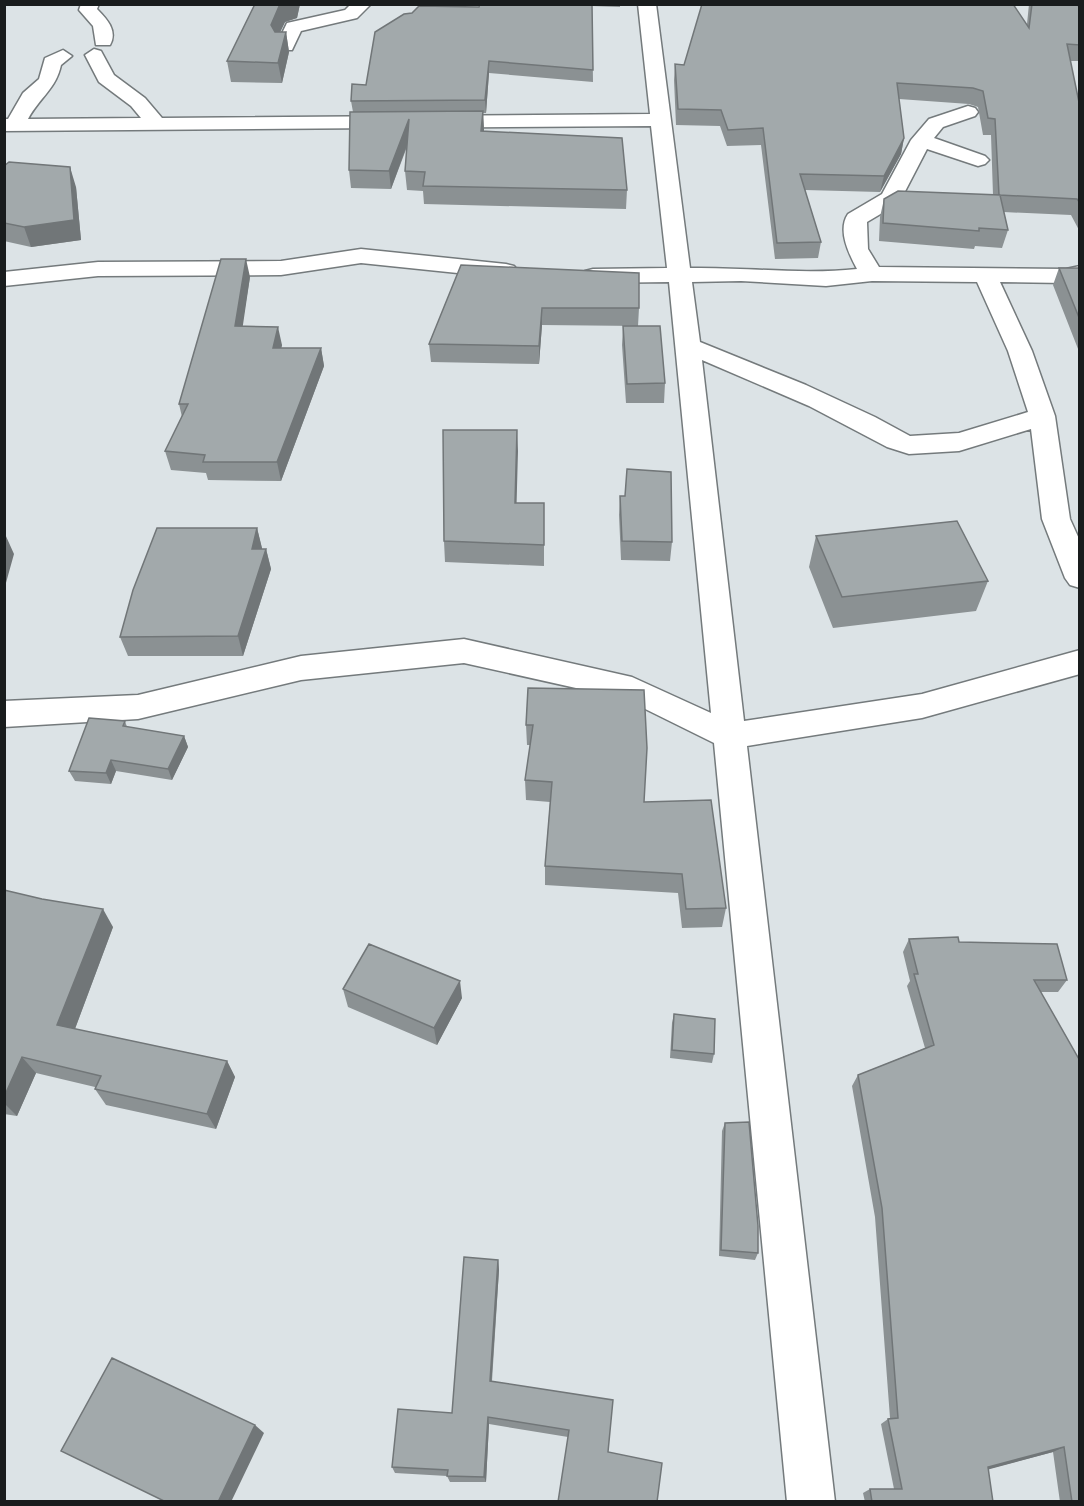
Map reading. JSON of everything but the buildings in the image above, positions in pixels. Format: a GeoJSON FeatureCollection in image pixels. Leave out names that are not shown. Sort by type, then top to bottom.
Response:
{"type":"FeatureCollection","features":[{"type":"Feature","properties":{"kind":"street"},"geometry":{"type":"LineString","coordinates":[[90,4],[88,10],[102,25],[99,48],[106,78],[138,102],[157,124]]}},
{"type":"Feature","properties":{"kind":"street"},"geometry":{"type":"LineString","coordinates":[[285,46],[294,27],[351,14],[362,4]]}},
{"type":"Feature","properties":{"kind":"street"},"geometry":{"type":"LineString","coordinates":[[647,4],[688,346],[811,1502]]}},
{"type":"Feature","properties":{"kind":"street"},"geometry":{"type":"LineString","coordinates":[[10,125],[30,97],[48,81],[51,62],[63,56]]}},
{"type":"Feature","properties":{"kind":"street"},"geometry":{"type":"LineString","coordinates":[[872,274],[857,249],[856,219],[891,198],[921,140],[936,123],[968,112]]}},
{"type":"Feature","properties":{"kind":"street"},"geometry":{"type":"LineString","coordinates":[[10,125],[661,120]]}},
{"type":"Feature","properties":{"kind":"street"},"geometry":{"type":"LineString","coordinates":[[921,140],[978,159]]}},
{"type":"Feature","properties":{"kind":"street"},"geometry":{"type":"LineString","coordinates":[[4,279],[98,269],[281,268],[361,256],[532,274]]}},
{"type":"Feature","properties":{"kind":"street"},"geometry":{"type":"LineString","coordinates":[[567,277],[741,274],[826,279],[872,274],[1066,276],[1080,273]]}},
{"type":"Feature","properties":{"kind":"street"},"geometry":{"type":"LineString","coordinates":[[985,275],[1020,351],[1042,416],[1056,519],[1080,578]]}},
{"type":"Feature","properties":{"kind":"street"},"geometry":{"type":"LineString","coordinates":[[688,346],[798,391],[868,423],[906,445],[933,446],[1042,416]]}},
{"type":"Feature","properties":{"kind":"street"},"geometry":{"type":"LineString","coordinates":[[4,714],[138,707],[301,668],[464,651],[632,689],[730,736],[922,706],[1080,662]]}}]}
